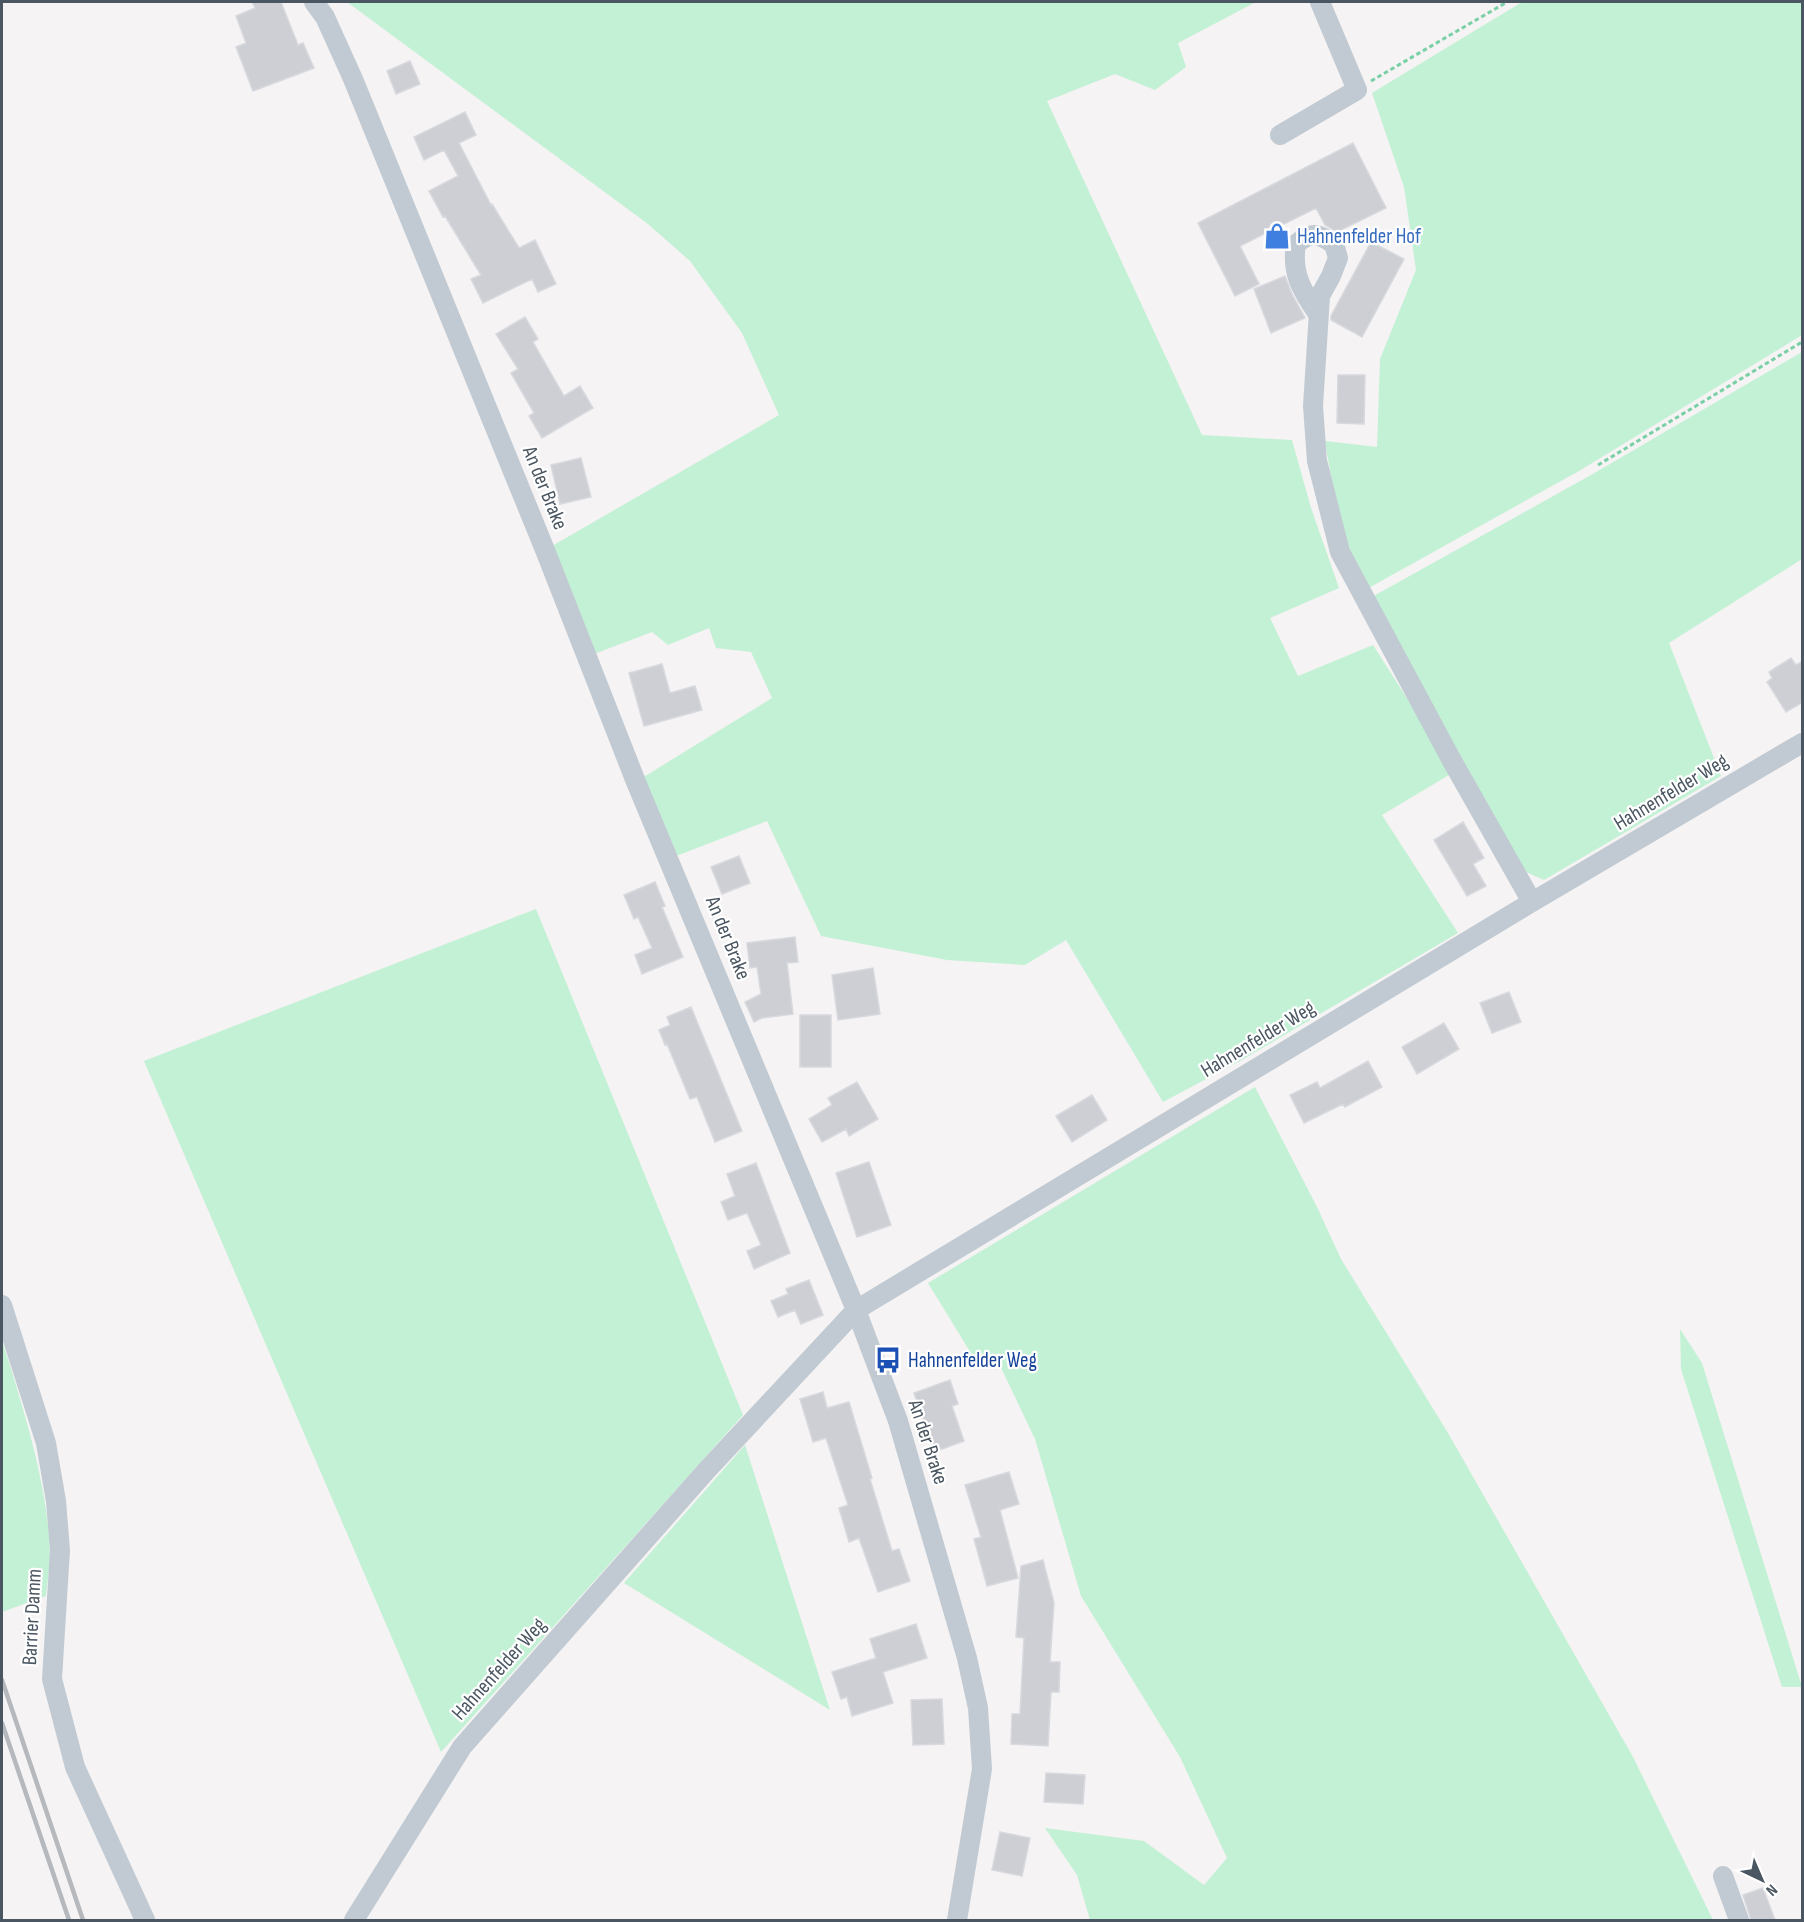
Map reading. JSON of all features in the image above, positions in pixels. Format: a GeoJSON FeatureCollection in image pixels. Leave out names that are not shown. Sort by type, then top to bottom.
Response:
{"type":"FeatureCollection","features":[{"type":"Feature","properties":{"kind":"street","name":"An der Brake"},"geometry":{"type":"LineString","coordinates":[[314,2],[326,17],[353,79],[545,550],[636,782],[856,1310],[898,1421],[967,1658],[978,1708],[982,1769],[957,1920]]}},
{"type":"Feature","properties":{"kind":"street"},"geometry":{"type":"LineString","coordinates":[[1280,135],[1357,90],[1320,2]]}},
{"type":"Feature","properties":{"kind":"street"},"geometry":{"type":"LineString","coordinates":[[1318,314],[1313,406],[1317,461],[1340,552],[1451,759],[1532,902]]}},
{"type":"Feature","properties":{"kind":"street","name":"Hahnenfelder Weg"},"geometry":{"type":"LineString","coordinates":[[354,1920],[462,1747],[706,1471],[856,1310],[1532,902],[1803,743]]}},
{"type":"Feature","properties":{"kind":"street","name":"Barrier Damm"},"geometry":{"type":"LineString","coordinates":[[2,1305],[46,1443],[56,1501],[60,1550],[52,1679],[75,1767],[145,1920]]}},
{"type":"Feature","properties":{"kind":"street"},"geometry":{"type":"LineString","coordinates":[[1723,1876],[1739,1920]]}},
{"type":"Feature","properties":{"kind":"path"},"geometry":{"type":"LineString","coordinates":[[1357,90],[1507,2]]}},
{"type":"Feature","properties":{"kind":"path"},"geometry":{"type":"LineString","coordinates":[[1598,465],[1803,342]]}},
{"type":"Feature","properties":{"kind":"green space"},"geometry":{"type":"Polygon","coordinates":[[[347,2],[1256,2],[1178,43],[1186,67],[1155,90],[1115,74],[1047,101],[1202,435],[1292,440],[1311,508],[1339,588],[1270,618],[1298,676],[1373,645],[1454,772],[1382,815],[1458,933],[1240,1061],[1163,1102],[1066,940],[1025,965],[947,960],[821,936],[767,821],[676,856],[642,778],[772,698],[751,652],[716,648],[709,628],[668,645],[652,632],[594,654],[552,546],[779,415],[742,333],[690,261],[648,224],[347,2]]]}},
{"type":"Feature","properties":{"kind":"green space"},"geometry":{"type":"Polygon","coordinates":[[[1522,2],[1802,2],[1802,335],[1579,471],[1365,590],[1338,518],[1325,441],[1377,447],[1380,359],[1416,270],[1404,187],[1372,93],[1522,2]]]}},
{"type":"Feature","properties":{"kind":"green space"},"geometry":{"type":"Polygon","coordinates":[[[1802,352],[1802,559],[1669,643],[1721,776],[1544,880],[1519,869],[1370,598],[1591,475],[1802,352]]]}},
{"type":"Feature","properties":{"kind":"green space"},"geometry":{"type":"Polygon","coordinates":[[[536,909],[743,1415],[441,1752],[144,1061],[536,909]]]}},
{"type":"Feature","properties":{"kind":"green space"},"geometry":{"type":"Polygon","coordinates":[[[1255,1087],[1341,1259],[1448,1433],[1633,1757],[1713,1920],[1090,1920],[1077,1875],[1045,1828],[1144,1841],[1204,1885],[1227,1858],[1180,1757],[1081,1596],[1035,1439],[994,1353],[977,1363],[928,1283],[1255,1087]]]}},
{"type":"Feature","properties":{"kind":"green space"},"geometry":{"type":"Polygon","coordinates":[[[1680,1329],[1702,1363],[1802,1687],[1782,1687],[1681,1369],[1680,1329]]]}},
{"type":"Feature","properties":{"kind":"green space"},"geometry":{"type":"Polygon","coordinates":[[[2,1340],[26,1418],[40,1474],[48,1529],[50,1565],[46,1596],[2,1612],[2,1340]]]}},
{"type":"Feature","properties":{"kind":"green space"},"geometry":{"type":"Polygon","coordinates":[[[745,1445],[830,1710],[624,1583],[745,1445]]]}},
{"type":"Feature","properties":{"kind":"building"},"geometry":{"type":"Polygon","coordinates":[[[252,2],[281,2],[298,45],[303,43],[314,68],[253,91],[236,47],[246,43],[236,16],[255,8],[252,2]]]}},
{"type":"Feature","properties":{"kind":"building"},"geometry":{"type":"Polygon","coordinates":[[[410,61],[420,84],[396,94],[387,71],[410,61]]]}},
{"type":"Feature","properties":{"kind":"building"},"geometry":{"type":"Polygon","coordinates":[[[465,112],[476,135],[459,143],[491,205],[519,248],[535,240],[556,284],[538,292],[532,279],[483,303],[471,279],[481,275],[429,191],[458,176],[444,150],[424,160],[414,137],[465,112]]]}},
{"type":"Feature","properties":{"kind":"building"},"geometry":{"type":"Polygon","coordinates":[[[1353,143],[1386,208],[1337,232],[1325,225],[1316,208],[1240,246],[1259,284],[1235,296],[1198,223],[1353,143]]]}},
{"type":"Feature","properties":{"kind":"building"},"geometry":{"type":"Polygon","coordinates":[[[1371,242],[1404,259],[1362,337],[1331,320],[1331,316],[1371,242]]]}},
{"type":"Feature","properties":{"kind":"building"},"geometry":{"type":"Polygon","coordinates":[[[1285,276],[1305,318],[1271,333],[1254,289],[1285,276]]]}},
{"type":"Feature","properties":{"kind":"building"},"geometry":{"type":"Polygon","coordinates":[[[525,317],[538,339],[533,342],[564,396],[580,386],[593,408],[542,438],[529,416],[534,413],[511,373],[518,369],[496,334],[525,317]]]}},
{"type":"Feature","properties":{"kind":"building"},"geometry":{"type":"Polygon","coordinates":[[[1338,375],[1365,375],[1364,424],[1337,423],[1338,375]]]}},
{"type":"Feature","properties":{"kind":"building"},"geometry":{"type":"Polygon","coordinates":[[[581,458],[591,497],[560,504],[551,465],[581,458]]]}},
{"type":"Feature","properties":{"kind":"building"},"geometry":{"type":"Polygon","coordinates":[[[1791,658],[1796,665],[1803,661],[1803,702],[1786,712],[1767,682],[1772,678],[1769,672],[1791,658]]]}},
{"type":"Feature","properties":{"kind":"building"},"geometry":{"type":"Polygon","coordinates":[[[662,664],[670,693],[695,686],[702,710],[644,726],[629,673],[662,664]]]}},
{"type":"Feature","properties":{"kind":"building"},"geometry":{"type":"Polygon","coordinates":[[[1463,822],[1484,858],[1473,864],[1486,886],[1467,896],[1434,840],[1463,822]]]}},
{"type":"Feature","properties":{"kind":"building"},"geometry":{"type":"Polygon","coordinates":[[[739,856],[750,883],[722,894],[711,867],[739,856]]]}},
{"type":"Feature","properties":{"kind":"building"},"geometry":{"type":"Polygon","coordinates":[[[655,882],[665,906],[662,907],[683,957],[642,974],[635,955],[652,948],[638,917],[634,919],[624,895],[655,882]]]}},
{"type":"Feature","properties":{"kind":"building"},"geometry":{"type":"Polygon","coordinates":[[[795,937],[798,962],[787,963],[793,1014],[762,1018],[754,1022],[745,1002],[761,994],[757,967],[750,968],[747,943],[795,937]]]}},
{"type":"Feature","properties":{"kind":"building"},"geometry":{"type":"Polygon","coordinates":[[[873,968],[880,1014],[838,1020],[832,975],[873,968]]]}},
{"type":"Feature","properties":{"kind":"building"},"geometry":{"type":"Polygon","coordinates":[[[1509,992],[1521,1022],[1492,1033],[1480,1003],[1509,992]]]}},
{"type":"Feature","properties":{"kind":"building"},"geometry":{"type":"Polygon","coordinates":[[[691,1007],[742,1131],[715,1142],[697,1097],[690,1099],[659,1030],[670,1025],[667,1017],[691,1007]]]}},
{"type":"Feature","properties":{"kind":"building"},"geometry":{"type":"Polygon","coordinates":[[[800,1015],[831,1015],[831,1067],[800,1067],[800,1015]]]}},
{"type":"Feature","properties":{"kind":"building"},"geometry":{"type":"Polygon","coordinates":[[[1444,1023],[1459,1049],[1417,1074],[1402,1047],[1444,1023]]]}},
{"type":"Feature","properties":{"kind":"building"},"geometry":{"type":"Polygon","coordinates":[[[1368,1061],[1382,1087],[1345,1107],[1343,1104],[1304,1123],[1290,1095],[1317,1082],[1320,1088],[1368,1061]]]}},
{"type":"Feature","properties":{"kind":"building"},"geometry":{"type":"Polygon","coordinates":[[[857,1082],[878,1119],[849,1136],[846,1129],[822,1142],[809,1119],[832,1105],[828,1098],[857,1082]]]}},
{"type":"Feature","properties":{"kind":"building"},"geometry":{"type":"Polygon","coordinates":[[[1092,1095],[1107,1120],[1072,1142],[1056,1116],[1092,1095]]]}},
{"type":"Feature","properties":{"kind":"building"},"geometry":{"type":"Polygon","coordinates":[[[869,1162],[891,1225],[857,1237],[836,1173],[869,1162]]]}},
{"type":"Feature","properties":{"kind":"building"},"geometry":{"type":"Polygon","coordinates":[[[756,1163],[790,1253],[754,1269],[747,1251],[761,1245],[747,1213],[728,1220],[721,1202],[735,1196],[727,1174],[756,1163]]]}},
{"type":"Feature","properties":{"kind":"building"},"geometry":{"type":"Polygon","coordinates":[[[809,1280],[823,1315],[801,1324],[795,1310],[778,1317],[771,1301],[788,1294],[786,1289],[809,1280]]]}},
{"type":"Feature","properties":{"kind":"building"},"geometry":{"type":"Polygon","coordinates":[[[950,1380],[958,1404],[952,1406],[964,1441],[934,1452],[914,1393],[950,1380]]]}},
{"type":"Feature","properties":{"kind":"building"},"geometry":{"type":"Polygon","coordinates":[[[823,1392],[827,1408],[849,1402],[892,1551],[899,1549],[910,1581],[878,1592],[859,1538],[849,1542],[839,1508],[848,1505],[826,1438],[813,1442],[800,1399],[823,1392]]]}},
{"type":"Feature","properties":{"kind":"building"},"geometry":{"type":"Polygon","coordinates":[[[1009,1472],[1019,1504],[1000,1510],[1018,1578],[987,1586],[974,1539],[981,1537],[965,1485],[1009,1472]]]}},
{"type":"Feature","properties":{"kind":"building"},"geometry":{"type":"Polygon","coordinates":[[[1043,1560],[1054,1603],[1050,1662],[1060,1662],[1059,1692],[1051,1692],[1048,1746],[1011,1744],[1012,1714],[1020,1714],[1024,1638],[1016,1637],[1021,1566],[1043,1560]]]}},
{"type":"Feature","properties":{"kind":"building"},"geometry":{"type":"Polygon","coordinates":[[[916,1624],[927,1658],[883,1672],[893,1703],[852,1716],[847,1697],[841,1699],[832,1672],[876,1658],[870,1639],[916,1624]]]}},
{"type":"Feature","properties":{"kind":"building"},"geometry":{"type":"Polygon","coordinates":[[[942,1699],[944,1744],[913,1745],[911,1700],[942,1699]]]}},
{"type":"Feature","properties":{"kind":"building"},"geometry":{"type":"Polygon","coordinates":[[[1046,1773],[1085,1775],[1083,1804],[1044,1802],[1046,1773]]]}},
{"type":"Feature","properties":{"kind":"building"},"geometry":{"type":"Polygon","coordinates":[[[1000,1832],[1030,1838],[1022,1876],[992,1870],[1000,1832]]]}},
{"type":"Feature","properties":{"kind":"building"},"geometry":{"type":"Polygon","coordinates":[[[1763,1888],[1775,1920],[1751,1920],[1743,1895],[1763,1888]]]}},
{"type":"Feature","properties":{"kind":"railway"},"geometry":{"type":"LineString","coordinates":[[2,1680],[83,1920]]}},
{"type":"Feature","properties":{"kind":"railway"},"geometry":{"type":"LineString","coordinates":[[2,1723],[69,1920]]}},
{"type":"Feature","properties":{"kind":"place","name":"Hahnenfelder Hof"},"geometry":{"type":"Point","coordinates":[1277,236]}},
{"type":"Feature","properties":{"kind":"place","name":"Hahnenfelder Weg"},"geometry":{"type":"Point","coordinates":[888,1360]}}]}
